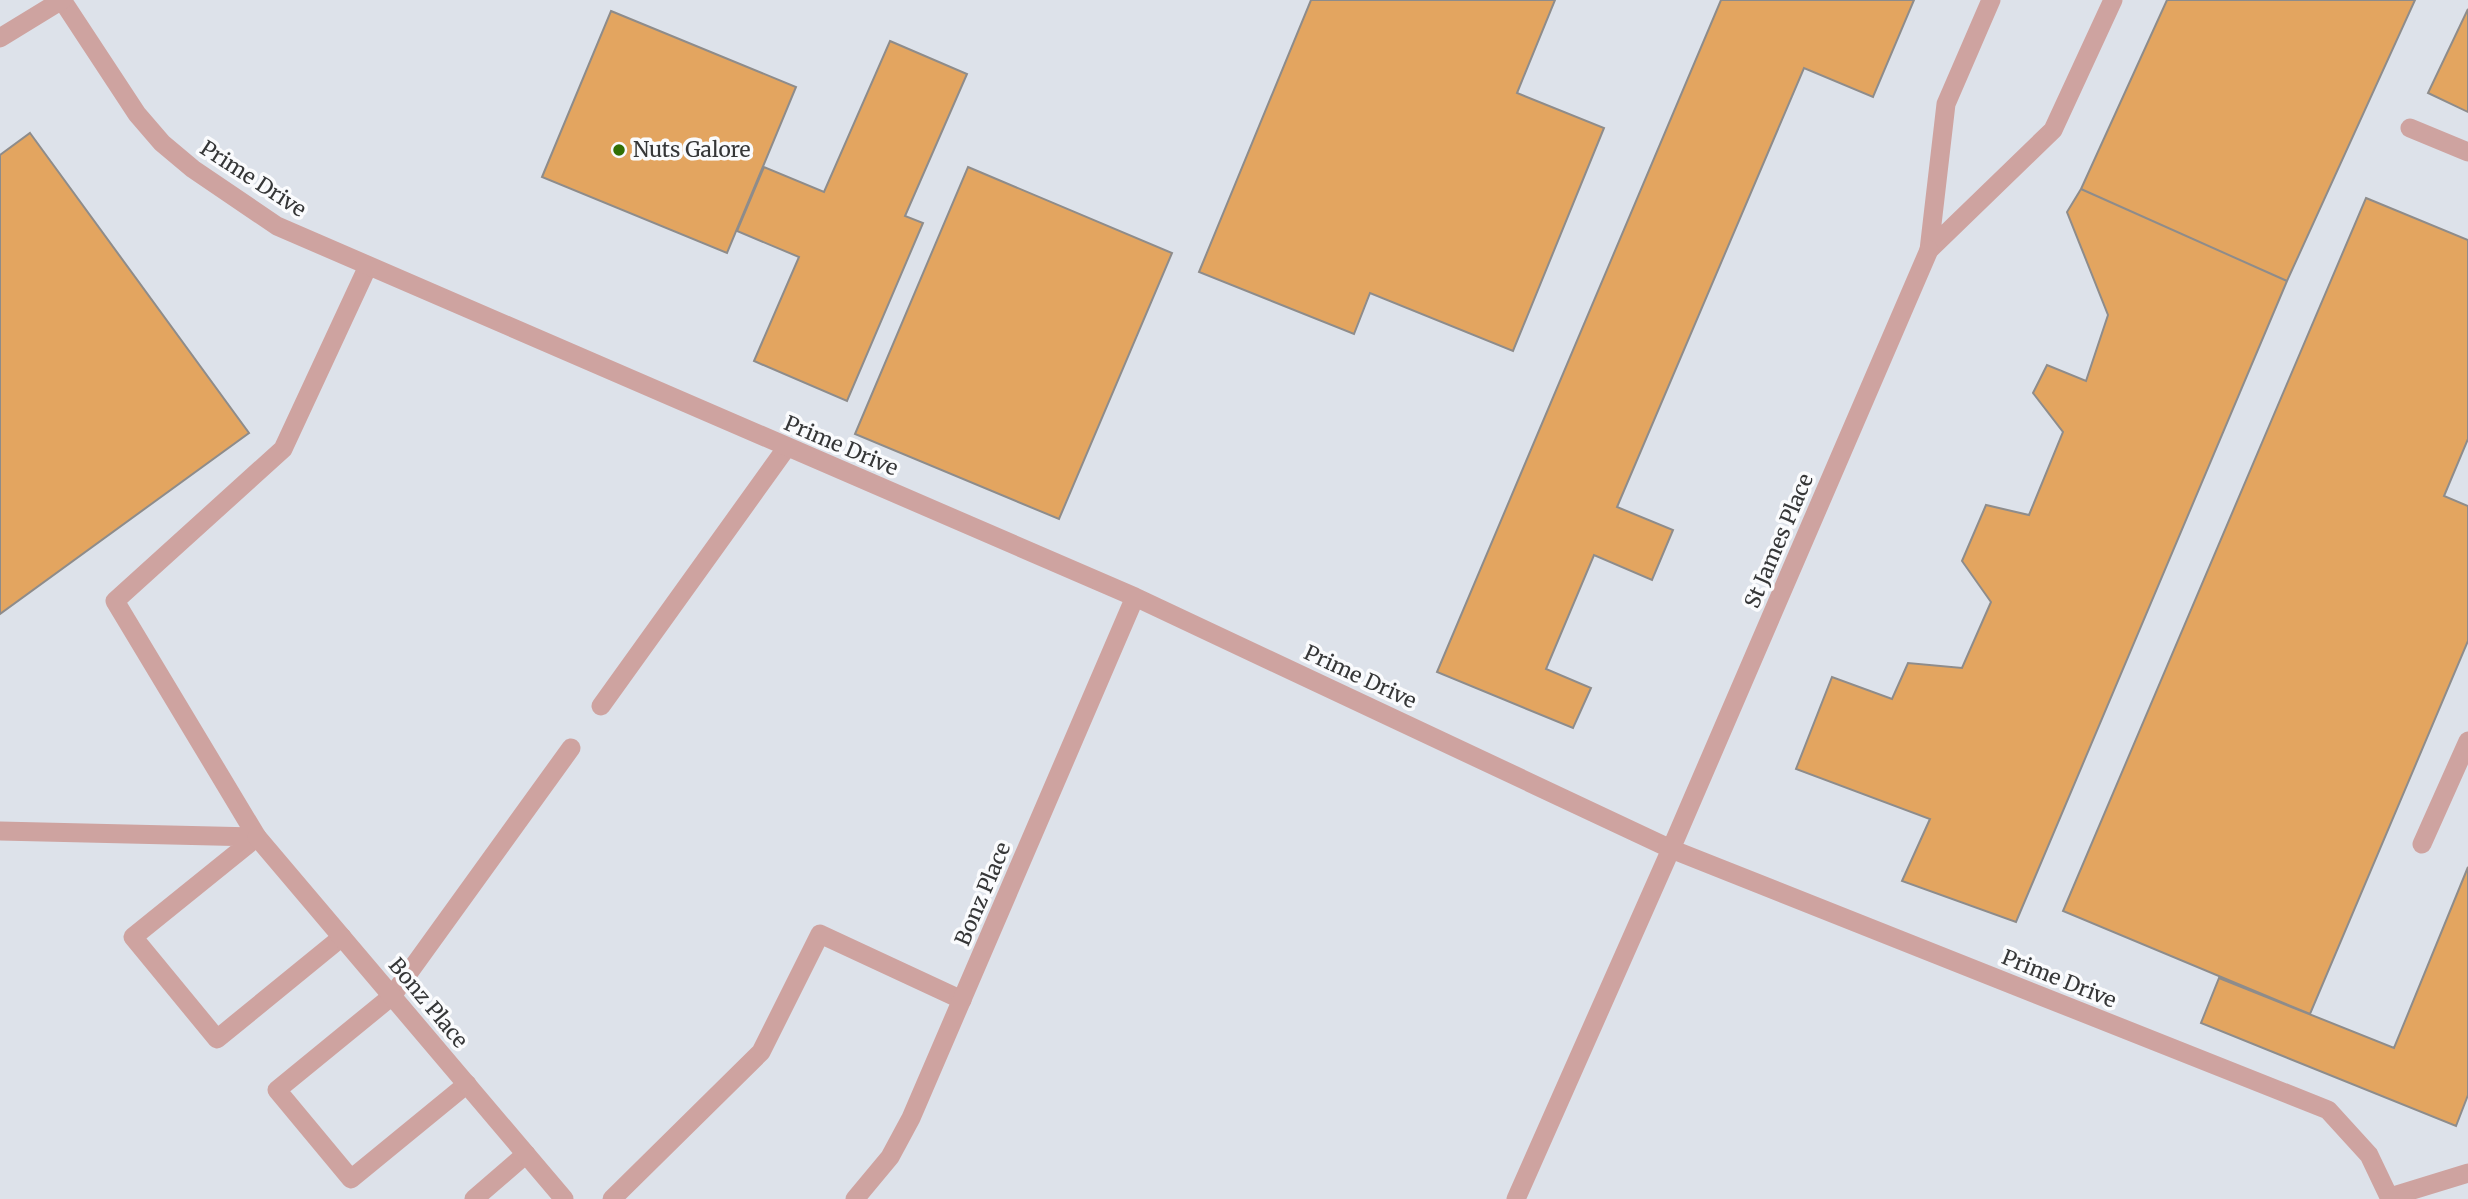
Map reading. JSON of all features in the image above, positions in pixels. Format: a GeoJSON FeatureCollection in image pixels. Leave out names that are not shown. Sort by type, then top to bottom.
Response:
{"type":"FeatureCollection","features":[{"type":"Feature","properties":{"kind":"street"},"geometry":{"type":"LineString","coordinates":[[0,38],[62,0]]}},
{"type":"Feature","properties":{"kind":"street","name":"Prime Drive"},"geometry":{"type":"LineString","coordinates":[[62,0],[137,114],[162,143],[193,169],[277,226],[1135,597],[1671,849],[2328,1110],[2369,1155],[2390,1198]]}},
{"type":"Feature","properties":{"kind":"street"},"geometry":{"type":"LineString","coordinates":[[1929,250],[1946,104],[1991,0]]}},
{"type":"Feature","properties":{"kind":"street"},"geometry":{"type":"LineString","coordinates":[[1929,250],[2053,130],[2112,0]]}},
{"type":"Feature","properties":{"kind":"street"},"geometry":{"type":"LineString","coordinates":[[2410,128],[2468,152]]}},
{"type":"Feature","properties":{"kind":"street","name":"St James Place"},"geometry":{"type":"LineString","coordinates":[[1671,849],[1929,250]]}},
{"type":"Feature","properties":{"kind":"street","name":"Bonz Place"},"geometry":{"type":"LineString","coordinates":[[368,266],[283,449],[115,601],[257,836],[564,1199]]}},
{"type":"Feature","properties":{"kind":"street"},"geometry":{"type":"LineString","coordinates":[[601,706],[788,447]]}},
{"type":"Feature","properties":{"kind":"street","name":"Bonz Place"},"geometry":{"type":"LineString","coordinates":[[855,1199],[890,1157],[901,1138],[1135,597]]}},
{"type":"Feature","properties":{"kind":"street"},"geometry":{"type":"LineString","coordinates":[[2422,844],[2468,741]]}},
{"type":"Feature","properties":{"kind":"street"},"geometry":{"type":"LineString","coordinates":[[467,1084],[351,1179],[277,1090],[392,996],[572,748]]}},
{"type":"Feature","properties":{"kind":"street"},"geometry":{"type":"LineString","coordinates":[[0,831],[257,836]]}},
{"type":"Feature","properties":{"kind":"street"},"geometry":{"type":"LineString","coordinates":[[257,836],[133,937],[217,1040],[342,937]]}},
{"type":"Feature","properties":{"kind":"street"},"geometry":{"type":"LineString","coordinates":[[1516,1199],[1671,849]]}},
{"type":"Feature","properties":{"kind":"street"},"geometry":{"type":"LineString","coordinates":[[612,1199],[761,1052],[820,933],[962,1000]]}},
{"type":"Feature","properties":{"kind":"street"},"geometry":{"type":"LineString","coordinates":[[474,1199],[526,1154]]}},
{"type":"Feature","properties":{"kind":"street"},"geometry":{"type":"LineString","coordinates":[[2390,1198],[2468,1173]]}},
{"type":"Feature","properties":{"kind":"shaded area"},"geometry":{"type":"Polygon","coordinates":[[[0,0],[2468,0],[2468,1199],[0,1199],[0,0]]]}},
{"type":"Feature","properties":{"kind":"building"},"geometry":{"type":"Polygon","coordinates":[[[1311,0],[1555,0],[1517,93],[1604,128],[1513,351],[1370,293],[1354,334],[1199,272],[1311,0]]]}},
{"type":"Feature","properties":{"kind":"building"},"geometry":{"type":"Polygon","coordinates":[[[1721,0],[1914,0],[1873,97],[1804,68],[1617,507],[1673,530],[1652,580],[1594,555],[1546,669],[1591,688],[1573,728],[1437,672],[1721,0]]]}},
{"type":"Feature","properties":{"kind":"building"},"geometry":{"type":"Polygon","coordinates":[[[2167,0],[2415,0],[2287,281],[2081,189],[2167,0]]]}},
{"type":"Feature","properties":{"kind":"building"},"geometry":{"type":"Polygon","coordinates":[[[2468,9],[2468,112],[2428,93],[2468,9]]]}},
{"type":"Feature","properties":{"kind":"building"},"geometry":{"type":"Polygon","coordinates":[[[611,11],[796,87],[727,253],[542,177],[611,11]]]}},
{"type":"Feature","properties":{"kind":"building"},"geometry":{"type":"Polygon","coordinates":[[[890,41],[967,74],[905,216],[923,223],[847,401],[754,361],[799,257],[737,231],[764,167],[824,192],[890,41]]]}},
{"type":"Feature","properties":{"kind":"building"},"geometry":{"type":"Polygon","coordinates":[[[30,133],[249,433],[0,614],[0,155],[30,133]]]}},
{"type":"Feature","properties":{"kind":"building"},"geometry":{"type":"Polygon","coordinates":[[[968,167],[1172,253],[1059,519],[855,434],[968,167]]]}},
{"type":"Feature","properties":{"kind":"building"},"geometry":{"type":"Polygon","coordinates":[[[2081,189],[2287,281],[2016,922],[1902,881],[1930,819],[1796,769],[1832,677],[1892,699],[1908,663],[1962,668],[1991,602],[1962,561],[1986,505],[2029,515],[2063,432],[2033,393],[2047,365],[2086,381],[2108,315],[2067,212],[2081,189]]]}},
{"type":"Feature","properties":{"kind":"building"},"geometry":{"type":"Polygon","coordinates":[[[2366,198],[2468,240],[2468,439],[2444,496],[2468,506],[2468,641],[2310,1014],[2063,911],[2366,198]]]}},
{"type":"Feature","properties":{"kind":"building"},"geometry":{"type":"Polygon","coordinates":[[[2468,867],[2468,1095],[2456,1126],[2201,1023],[2219,978],[2394,1048],[2468,867]]]}},
{"type":"Feature","properties":{"kind":"place","name":"Nuts Galore"},"geometry":{"type":"Point","coordinates":[619,150]}}]}
